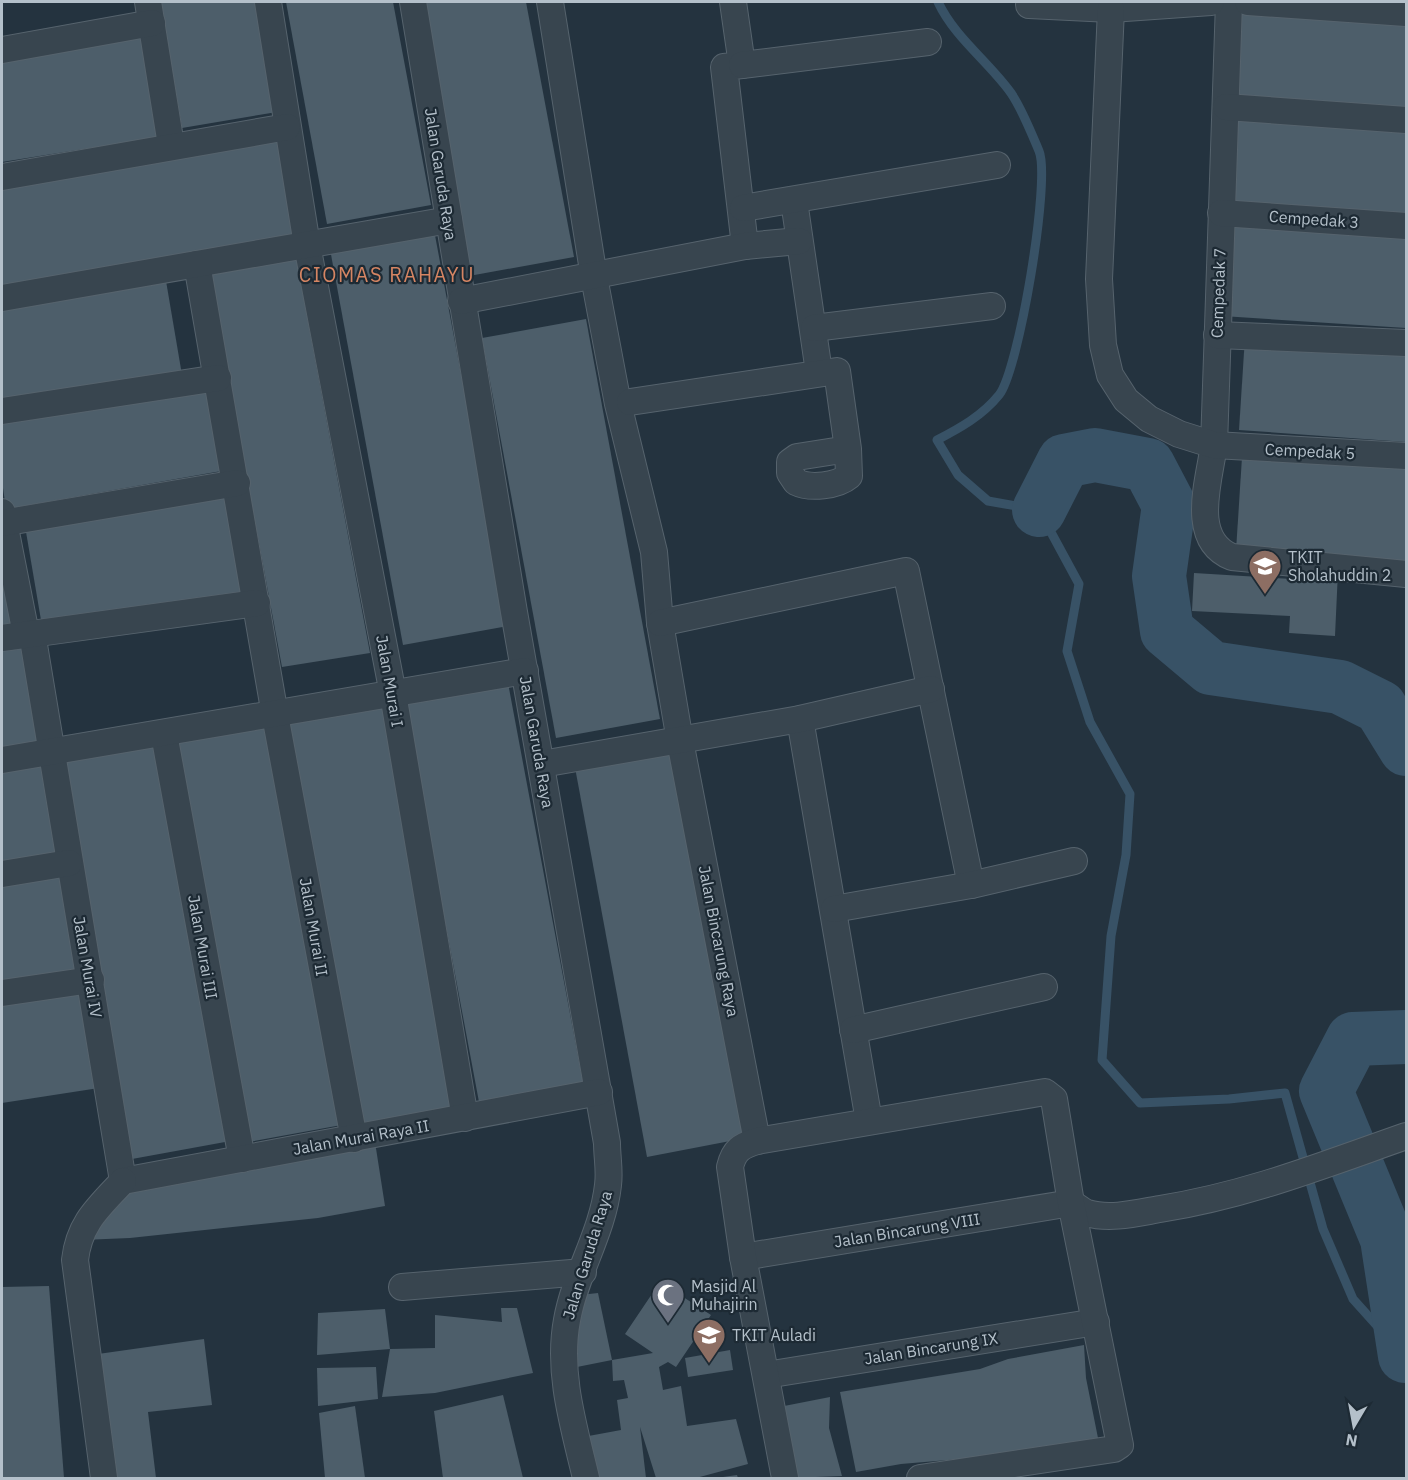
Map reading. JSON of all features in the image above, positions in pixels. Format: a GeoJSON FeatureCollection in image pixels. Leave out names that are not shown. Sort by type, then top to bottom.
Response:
{"type":"FeatureCollection","features":[{"type":"Feature","properties":{"kind":"street","name":"Jalan Murai I"},"geometry":{"type":"LineString","coordinates":[[268,2],[307,245],[393,694],[465,1118]]}},
{"type":"Feature","properties":{"kind":"street","name":"Jalan Garuda Raya"},"geometry":{"type":"LineString","coordinates":[[412,2],[461,301],[607,1143],[609,1184],[598,1228],[567,1320],[563,1347],[568,1403],[586,1479]]}},
{"type":"Feature","properties":{"kind":"street","name":"Jalan Bincarung Raya"},"geometry":{"type":"LineString","coordinates":[[550,2],[594,277],[618,404],[654,552],[660,623],[680,741],[757,1141]]}},
{"type":"Feature","properties":{"kind":"street"},"geometry":{"type":"LineString","coordinates":[[733,2],[742,65]]}},
{"type":"Feature","properties":{"kind":"street"},"geometry":{"type":"LineString","coordinates":[[1029,5],[1111,9],[1211,2]]}},
{"type":"Feature","properties":{"kind":"street","name":"Cempedak 7"},"geometry":{"type":"LineString","coordinates":[[1229,2],[1214,445],[1205,507],[1211,543],[1220,552],[1246,559],[1407,574]]}},
{"type":"Feature","properties":{"kind":"street"},"geometry":{"type":"LineString","coordinates":[[1248,2],[1407,13]]}},
{"type":"Feature","properties":{"kind":"street","name":"Cempedak 5"},"geometry":{"type":"LineString","coordinates":[[1111,9],[1099,279],[1103,345],[1110,375],[1126,400],[1149,419],[1179,434],[1214,445],[1407,456]]}},
{"type":"Feature","properties":{"kind":"street"},"geometry":{"type":"LineString","coordinates":[[2,50],[150,12],[171,145]]}},
{"type":"Feature","properties":{"kind":"street"},"geometry":{"type":"LineString","coordinates":[[745,246],[743,207],[724,67],[928,42]]}},
{"type":"Feature","properties":{"kind":"street"},"geometry":{"type":"LineString","coordinates":[[1226,107],[1407,120]]}},
{"type":"Feature","properties":{"kind":"street"},"geometry":{"type":"LineString","coordinates":[[2,177],[171,145],[287,127]]}},
{"type":"Feature","properties":{"kind":"street"},"geometry":{"type":"LineString","coordinates":[[743,207],[795,201],[997,165]]}},
{"type":"Feature","properties":{"kind":"street"},"geometry":{"type":"LineString","coordinates":[[795,201],[819,372]]}},
{"type":"Feature","properties":{"kind":"street","name":"Cempedak 3"},"geometry":{"type":"LineString","coordinates":[[1221,213],[1407,226]]}},
{"type":"Feature","properties":{"kind":"street"},"geometry":{"type":"LineString","coordinates":[[2,298],[449,220]]}},
{"type":"Feature","properties":{"kind":"street"},"geometry":{"type":"LineString","coordinates":[[461,301],[745,246],[799,241]]}},
{"type":"Feature","properties":{"kind":"street","name":"Jalan Murai II"},"geometry":{"type":"LineString","coordinates":[[197,264],[237,483],[275,715],[354,1139]]}},
{"type":"Feature","properties":{"kind":"street"},"geometry":{"type":"LineString","coordinates":[[814,328],[992,306]]}},
{"type":"Feature","properties":{"kind":"street"},"geometry":{"type":"LineString","coordinates":[[1217,335],[1407,343]]}},
{"type":"Feature","properties":{"kind":"street"},"geometry":{"type":"LineString","coordinates":[[630,402],[837,371],[848,449]]}},
{"type":"Feature","properties":{"kind":"street"},"geometry":{"type":"LineString","coordinates":[[2,411],[218,378]]}},
{"type":"Feature","properties":{"kind":"street"},"geometry":{"type":"LineString","coordinates":[[2,519],[237,483]]}},
{"type":"Feature","properties":{"kind":"street","name":"Jalan Murai IV"},"geometry":{"type":"LineString","coordinates":[[2,519],[20,635],[52,753],[123,1181]]}},
{"type":"Feature","properties":{"kind":"street"},"geometry":{"type":"LineString","coordinates":[[660,623],[906,572],[971,885]]}},
{"type":"Feature","properties":{"kind":"street"},"geometry":{"type":"LineString","coordinates":[[20,635],[257,603]]}},
{"type":"Feature","properties":{"kind":"street"},"geometry":{"type":"LineString","coordinates":[[2,760],[525,671]]}},
{"type":"Feature","properties":{"kind":"street"},"geometry":{"type":"LineString","coordinates":[[542,764],[800,719],[931,689]]}},
{"type":"Feature","properties":{"kind":"street"},"geometry":{"type":"LineString","coordinates":[[800,719],[869,1122]]}},
{"type":"Feature","properties":{"kind":"street","name":"Jalan Murai III"},"geometry":{"type":"LineString","coordinates":[[164,734],[242,1159]]}},
{"type":"Feature","properties":{"kind":"street"},"geometry":{"type":"LineString","coordinates":[[834,909],[971,885],[1074,861]]}},
{"type":"Feature","properties":{"kind":"street"},"geometry":{"type":"LineString","coordinates":[[2,874],[69,863]]}},
{"type":"Feature","properties":{"kind":"street"},"geometry":{"type":"LineString","coordinates":[[2,993],[91,980]]}},
{"type":"Feature","properties":{"kind":"street"},"geometry":{"type":"LineString","coordinates":[[853,1030],[1044,987]]}},
{"type":"Feature","properties":{"kind":"street","name":"Jalan Murai Raya II"},"geometry":{"type":"LineString","coordinates":[[123,1181],[599,1092]]}},
{"type":"Feature","properties":{"kind":"street"},"geometry":{"type":"LineString","coordinates":[[785,1479],[743,1257],[730,1167],[733,1154],[757,1141],[1045,1092],[1054,1099],[1071,1203],[1119,1449],[920,1479]]}},
{"type":"Feature","properties":{"kind":"street"},"geometry":{"type":"LineString","coordinates":[[1071,1203],[1087,1213],[1123,1215],[1235,1195],[1293,1178],[1407,1136]]}},
{"type":"Feature","properties":{"kind":"street"},"geometry":{"type":"LineString","coordinates":[[104,1479],[75,1260],[77,1239],[84,1225],[123,1181]]}},
{"type":"Feature","properties":{"kind":"street","name":"Jalan Bincarung VIII"},"geometry":{"type":"LineString","coordinates":[[743,1257],[1071,1203]]}},
{"type":"Feature","properties":{"kind":"street"},"geometry":{"type":"LineString","coordinates":[[402,1287],[583,1272]]}},
{"type":"Feature","properties":{"kind":"street","name":"Jalan Bincarung IX"},"geometry":{"type":"LineString","coordinates":[[766,1375],[1096,1322]]}},
{"type":"Feature","properties":{"kind":"building"},"geometry":{"type":"Polygon","coordinates":[[[161,2],[259,2],[277,112],[182,128],[161,2]]]}},
{"type":"Feature","properties":{"kind":"building"},"geometry":{"type":"Polygon","coordinates":[[[286,2],[393,2],[431,205],[327,224],[286,2]]]}},
{"type":"Feature","properties":{"kind":"building"},"geometry":{"type":"Polygon","coordinates":[[[418,2],[526,2],[574,257],[469,276],[418,2]]]}},
{"type":"Feature","properties":{"kind":"building"},"geometry":{"type":"Polygon","coordinates":[[[1239,8],[1406,19],[1406,113],[1233,102],[1239,8]]]}},
{"type":"Feature","properties":{"kind":"building"},"geometry":{"type":"Polygon","coordinates":[[[149,36],[165,136],[2,162],[2,59],[149,36]]]}},
{"type":"Feature","properties":{"kind":"building"},"geometry":{"type":"Polygon","coordinates":[[[1233,113],[1406,124],[1406,218],[1227,207],[1233,113]]]}},
{"type":"Feature","properties":{"kind":"building"},"geometry":{"type":"Polygon","coordinates":[[[282,138],[299,239],[2,286],[2,182],[282,138]]]}},
{"type":"Feature","properties":{"kind":"building"},"geometry":{"type":"Polygon","coordinates":[[[1228,222],[1406,234],[1406,328],[1222,316],[1228,222]]]}},
{"type":"Feature","properties":{"kind":"building"},"geometry":{"type":"Polygon","coordinates":[[[434,230],[508,626],[403,645],[330,249],[434,230]]]}},
{"type":"Feature","properties":{"kind":"building"},"geometry":{"type":"Polygon","coordinates":[[[295,252],[370,653],[282,667],[208,267],[295,252]]]}},
{"type":"Feature","properties":{"kind":"building"},"geometry":{"type":"Polygon","coordinates":[[[165,275],[182,375],[2,404],[2,301],[165,275]]]}},
{"type":"Feature","properties":{"kind":"building"},"geometry":{"type":"Polygon","coordinates":[[[586,319],[660,719],[556,738],[482,338],[586,319]]]}},
{"type":"Feature","properties":{"kind":"building"},"geometry":{"type":"Polygon","coordinates":[[[1245,337],[1406,348],[1406,442],[1239,430],[1245,337]]]}},
{"type":"Feature","properties":{"kind":"building"},"geometry":{"type":"Polygon","coordinates":[[[212,387],[227,470],[6,509],[2,481],[2,424],[212,387]]]}},
{"type":"Feature","properties":{"kind":"building"},"geometry":{"type":"Polygon","coordinates":[[[1242,457],[1406,469],[1406,563],[1236,551],[1242,457]]]}},
{"type":"Feature","properties":{"kind":"building"},"geometry":{"type":"Polygon","coordinates":[[[239,491],[255,592],[42,626],[25,526],[239,491]]]}},
{"type":"Feature","properties":{"kind":"building"},"geometry":{"type":"Polygon","coordinates":[[[2,527],[20,629],[2,631],[2,527]]]}},
{"type":"Feature","properties":{"kind":"building","name":"TKIT Sholahuddin 2"},"geometry":{"type":"Polygon","coordinates":[[[1293,568],[1338,571],[1335,636],[1289,633],[1290,616],[1192,611],[1194,573],[1292,579],[1293,568]]]}},
{"type":"Feature","properties":{"kind":"building"},"geometry":{"type":"Polygon","coordinates":[[[30,640],[47,740],[2,747],[2,645],[30,640]]]}},
{"type":"Feature","properties":{"kind":"building"},"geometry":{"type":"Polygon","coordinates":[[[508,683],[583,1083],[479,1102],[404,702],[508,683]]]}},
{"type":"Feature","properties":{"kind":"building"},"geometry":{"type":"Polygon","coordinates":[[[383,705],[458,1106],[354,1124],[279,724],[383,705]]]}},
{"type":"Feature","properties":{"kind":"building"},"geometry":{"type":"Polygon","coordinates":[[[273,724],[347,1124],[243,1143],[169,743],[273,724]]]}},
{"type":"Feature","properties":{"kind":"building"},"geometry":{"type":"Polygon","coordinates":[[[162,740],[236,1140],[132,1159],[58,759],[162,740]]]}},
{"type":"Feature","properties":{"kind":"building"},"geometry":{"type":"Polygon","coordinates":[[[678,743],[751,1137],[647,1157],[574,762],[678,743]]]}},
{"type":"Feature","properties":{"kind":"building"},"geometry":{"type":"Polygon","coordinates":[[[44,760],[60,861],[2,870],[2,767],[44,760]]]}},
{"type":"Feature","properties":{"kind":"building"},"geometry":{"type":"Polygon","coordinates":[[[66,870],[83,970],[2,983],[2,880],[66,870]]]}},
{"type":"Feature","properties":{"kind":"building"},"geometry":{"type":"Polygon","coordinates":[[[83,987],[99,1088],[2,1103],[2,1000],[83,987]]]}},
{"type":"Feature","properties":{"kind":"building"},"geometry":{"type":"Polygon","coordinates":[[[375,1142],[385,1206],[318,1218],[130,1238],[82,1240],[106,1204],[128,1194],[128,1183],[375,1142]]]}},
{"type":"Feature","properties":{"kind":"building"},"geometry":{"type":"Polygon","coordinates":[[[660,1282],[711,1315],[676,1367],[668,1362],[659,1367],[663,1390],[681,1386],[687,1426],[736,1419],[748,1464],[696,1478],[656,1478],[640,1427],[646,1478],[593,1478],[583,1437],[621,1430],[617,1400],[628,1398],[624,1380],[613,1381],[612,1360],[653,1353],[625,1334],[660,1282]]]}},
{"type":"Feature","properties":{"kind":"building"},"geometry":{"type":"Polygon","coordinates":[[[49,1286],[64,1478],[2,1478],[2,1287],[49,1286]]]}},
{"type":"Feature","properties":{"kind":"building"},"geometry":{"type":"Polygon","coordinates":[[[598,1293],[612,1360],[572,1368],[580,1295],[598,1293]]]}},
{"type":"Feature","properties":{"kind":"building"},"geometry":{"type":"Polygon","coordinates":[[[501,1308],[517,1308],[533,1373],[435,1393],[382,1397],[390,1349],[435,1348],[435,1315],[502,1322],[501,1308]]]}},
{"type":"Feature","properties":{"kind":"building"},"geometry":{"type":"Polygon","coordinates":[[[385,1309],[390,1349],[317,1355],[318,1313],[385,1309]]]}},
{"type":"Feature","properties":{"kind":"building"},"geometry":{"type":"Polygon","coordinates":[[[204,1339],[212,1405],[148,1412],[156,1478],[110,1478],[91,1355],[204,1339]]]}},
{"type":"Feature","properties":{"kind":"building"},"geometry":{"type":"Polygon","coordinates":[[[1084,1345],[1086,1378],[1099,1443],[995,1456],[901,1464],[856,1472],[840,1392],[980,1369],[1008,1359],[1084,1345]]]}},
{"type":"Feature","properties":{"kind":"building","name":"TKIT Auladi"},"geometry":{"type":"Polygon","coordinates":[[[730,1350],[733,1370],[688,1377],[685,1358],[730,1350]]]}},
{"type":"Feature","properties":{"kind":"building"},"geometry":{"type":"Polygon","coordinates":[[[376,1367],[378,1399],[318,1406],[317,1368],[376,1367]]]}},
{"type":"Feature","properties":{"kind":"building"},"geometry":{"type":"Polygon","coordinates":[[[503,1395],[523,1478],[443,1478],[434,1411],[503,1395]]]}},
{"type":"Feature","properties":{"kind":"building"},"geometry":{"type":"Polygon","coordinates":[[[830,1397],[829,1428],[842,1476],[790,1478],[779,1407],[830,1397]]]}},
{"type":"Feature","properties":{"kind":"building"},"geometry":{"type":"Polygon","coordinates":[[[355,1406],[365,1478],[325,1478],[319,1413],[355,1406]]]}},
{"type":"Feature","properties":{"kind":"building"},"geometry":{"type":"Polygon","coordinates":[[[737,1475],[738,1478],[723,1478],[723,1477],[737,1475]]]}},
{"type":"Feature","properties":{"kind":"waterway"},"geometry":{"type":"LineString","coordinates":[[938,2],[953,27],[1011,93],[1023,113],[1039,151],[1042,168],[1041,197],[1031,274],[1024,314],[1007,378],[999,395],[985,409],[962,426],[937,440],[958,475],[988,501],[1039,510],[1079,584],[1067,651],[1090,722],[1130,794],[1126,855],[1111,936],[1102,1060],[1140,1103],[1229,1099],[1285,1093],[1323,1229],[1353,1299],[1406,1358]]}},
{"type":"Feature","properties":{"kind":"waterway"},"geometry":{"type":"LineString","coordinates":[[1039,510],[1064,461],[1095,455],[1148,465],[1169,505],[1159,576],[1167,631],[1211,668],[1340,687],[1380,707],[1406,749]]}},
{"type":"Feature","properties":{"kind":"waterway"},"geometry":{"type":"LineString","coordinates":[[1405,1356],[1387,1239],[1326,1091],[1353,1039],[1406,1037]]}},
{"type":"Feature","properties":{"kind":"place","name":"TKIT Sholahuddin 2"},"geometry":{"type":"Point","coordinates":[1265,595]}},
{"type":"Feature","properties":{"kind":"place","name":"Masjid Al Muhajirin"},"geometry":{"type":"Point","coordinates":[668,1324]}},
{"type":"Feature","properties":{"kind":"place","name":"TKIT Auladi"},"geometry":{"type":"Point","coordinates":[709,1364]}},
{"type":"Feature","properties":{"kind":"district","name":"CIOMAS RAHAYU"},"geometry":{"type":"Point","coordinates":[387,274]}}]}
